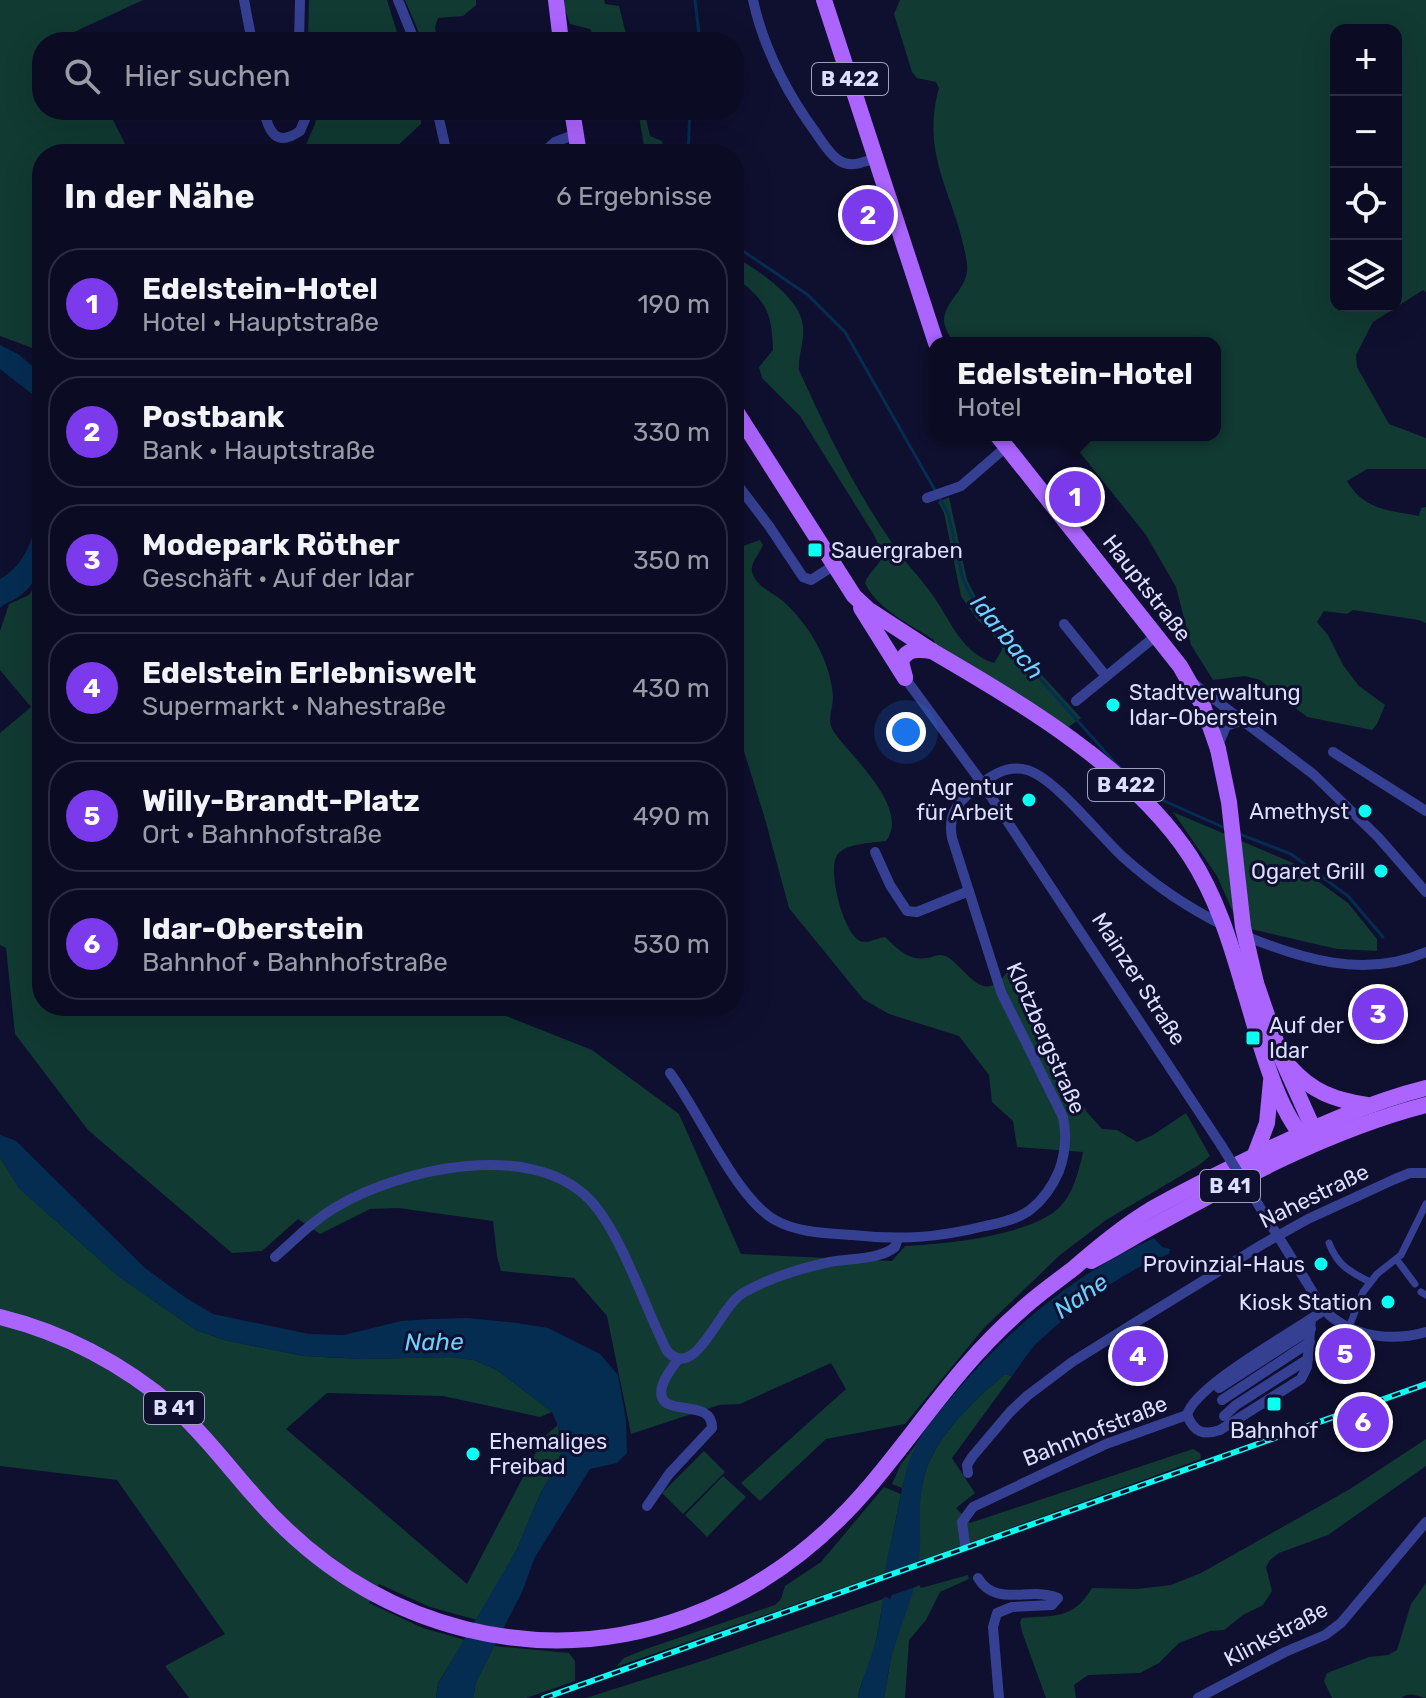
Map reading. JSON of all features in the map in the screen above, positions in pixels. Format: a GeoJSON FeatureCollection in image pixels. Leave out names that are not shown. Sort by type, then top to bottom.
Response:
{"type":"FeatureCollection","features":[{"type":"Feature","properties":{"kind":"main road"},"geometry":{"type":"LineString","coordinates":[[556,0],[560,32]]}},
{"type":"Feature","properties":{"kind":"main road","name":"B 422"},"geometry":{"type":"LineString","coordinates":[[824,0],[934,337]]}},
{"type":"Feature","properties":{"kind":"main road"},"geometry":{"type":"LineString","coordinates":[[574,120],[578,144]]}},
{"type":"Feature","properties":{"kind":"main road","name":"B 422"},"geometry":{"type":"LineString","coordinates":[[744,424],[854,596],[869,610],[1064,733],[1155,812],[1181,842],[1209,888],[1250,985],[1276,1065],[1282,1100],[1309,1136]]}},
{"type":"Feature","properties":{"kind":"main road","name":"Hauptstraße"},"geometry":{"type":"LineString","coordinates":[[1002,441],[1191,682]]}},
{"type":"Feature","properties":{"kind":"main road"},"geometry":{"type":"LineString","coordinates":[[854,596],[905,678]]}},
{"type":"Feature","properties":{"kind":"main road"},"geometry":{"type":"LineString","coordinates":[[905,678],[901,662],[905,655],[915,650],[932,651]]}},
{"type":"Feature","properties":{"kind":"main road","name":"B 422"},"geometry":{"type":"LineString","coordinates":[[1191,682],[1218,749],[1229,802],[1250,985]]}},
{"type":"Feature","properties":{"kind":"main road"},"geometry":{"type":"LineString","coordinates":[[1254,1157],[1268,1114],[1276,1065],[1317,1091],[1369,1105]]}},
{"type":"Feature","properties":{"kind":"main road","name":"B 41"},"geometry":{"type":"LineString","coordinates":[[1071,1270],[1369,1105],[1426,1088]]}},
{"type":"Feature","properties":{"kind":"main road","name":"B 41"},"geometry":{"type":"LineString","coordinates":[[0,1317],[36,1327],[82,1347],[141,1382],[193,1425],[293,1537],[330,1567],[374,1594],[409,1610],[468,1629],[513,1637],[560,1640],[622,1635],[661,1626],[712,1608],[773,1575],[812,1545],[854,1503],[972,1357],[1019,1311],[1103,1243],[1150,1210],[1254,1157],[1309,1136],[1426,1105]]}},
{"type":"Feature","properties":{"kind":"street"},"geometry":{"type":"LineString","coordinates":[[244,0],[250,32]]}},
{"type":"Feature","properties":{"kind":"street"},"geometry":{"type":"LineString","coordinates":[[299,32],[300,0]]}},
{"type":"Feature","properties":{"kind":"street"},"geometry":{"type":"LineString","coordinates":[[398,0],[411,32]]}},
{"type":"Feature","properties":{"kind":"street"},"geometry":{"type":"LineString","coordinates":[[753,0],[770,58],[800,111],[825,145],[838,160],[846,163],[875,158]]}},
{"type":"Feature","properties":{"kind":"street"},"geometry":{"type":"LineString","coordinates":[[266,120],[268,128],[276,136],[287,137],[296,134],[305,120]]}},
{"type":"Feature","properties":{"kind":"street"},"geometry":{"type":"LineString","coordinates":[[439,120],[445,144]]}},
{"type":"Feature","properties":{"kind":"street"},"geometry":{"type":"LineString","coordinates":[[553,144],[576,134]]}},
{"type":"Feature","properties":{"kind":"street"},"geometry":{"type":"LineString","coordinates":[[930,496],[961,486],[1002,441]]}},
{"type":"Feature","properties":{"kind":"street"},"geometry":{"type":"LineString","coordinates":[[744,493],[803,577],[811,580],[833,566]]}},
{"type":"Feature","properties":{"kind":"street"},"geometry":{"type":"LineString","coordinates":[[1064,624],[1105,675]]}},
{"type":"Feature","properties":{"kind":"street"},"geometry":{"type":"LineString","coordinates":[[1076,701],[1157,635]]}},
{"type":"Feature","properties":{"kind":"street","name":"Mainzer Straße"},"geometry":{"type":"LineString","coordinates":[[905,678],[982,783],[1221,1145],[1324,1310]]}},
{"type":"Feature","properties":{"kind":"street","name":"Hauptstraße"},"geometry":{"type":"LineString","coordinates":[[1191,682],[1292,756],[1336,794],[1426,892]]}},
{"type":"Feature","properties":{"kind":"street"},"geometry":{"type":"LineString","coordinates":[[1218,749],[1224,728],[1231,722],[1243,720]]}},
{"type":"Feature","properties":{"kind":"street"},"geometry":{"type":"LineString","coordinates":[[1333,752],[1426,811]]}},
{"type":"Feature","properties":{"kind":"street"},"geometry":{"type":"LineString","coordinates":[[982,783],[1002,771],[1014,768],[1029,770],[1049,783],[1144,874],[1200,913],[1257,941],[1308,958],[1352,965],[1401,960],[1426,952]]}},
{"type":"Feature","properties":{"kind":"street","name":"Klotzbergstraße"},"geometry":{"type":"LineString","coordinates":[[670,1073],[748,1198],[788,1226],[898,1239],[933,1238],[1020,1216],[1030,1210],[1050,1187],[1066,1141],[1063,1117],[1001,992],[952,838],[950,820],[962,798],[982,783]]}},
{"type":"Feature","properties":{"kind":"street"},"geometry":{"type":"LineString","coordinates":[[875,852],[907,911],[917,912],[969,891]]}},
{"type":"Feature","properties":{"kind":"street"},"geometry":{"type":"LineString","coordinates":[[275,1257],[320,1217],[356,1196],[395,1180],[436,1170],[476,1166],[539,1170],[571,1184],[596,1207],[623,1256],[667,1351],[678,1359],[689,1358],[698,1351],[721,1315],[742,1294],[820,1265],[886,1253],[895,1247],[898,1239]]}},
{"type":"Feature","properties":{"kind":"street","name":"Nahestraße"},"geometry":{"type":"LineString","coordinates":[[968,1473],[967,1465],[972,1457],[1010,1412],[1072,1362],[1308,1219],[1410,1173],[1426,1173]]}},
{"type":"Feature","properties":{"kind":"street"},"geometry":{"type":"LineString","coordinates":[[1349,1327],[1370,1282],[1397,1260],[1426,1204]]}},
{"type":"Feature","properties":{"kind":"street"},"geometry":{"type":"LineString","coordinates":[[1329,1243],[1343,1267],[1370,1282]]}},
{"type":"Feature","properties":{"kind":"street"},"geometry":{"type":"LineString","coordinates":[[1397,1260],[1415,1284]]}},
{"type":"Feature","properties":{"kind":"street"},"geometry":{"type":"LineString","coordinates":[[1324,1310],[1349,1327],[1375,1336],[1406,1336],[1426,1332]]}},
{"type":"Feature","properties":{"kind":"street","name":"Bahnhofstraße"},"geometry":{"type":"LineString","coordinates":[[965,1544],[964,1517],[983,1501],[1106,1444],[1187,1415],[1190,1406],[1311,1324],[1324,1310]]}},
{"type":"Feature","properties":{"kind":"street"},"geometry":{"type":"LineString","coordinates":[[1187,1415],[1196,1430],[1208,1434],[1220,1430],[1301,1379],[1308,1359],[1311,1324]]}},
{"type":"Feature","properties":{"kind":"street"},"geometry":{"type":"LineString","coordinates":[[1220,1430],[1224,1416],[1219,1389],[1310,1342]]}},
{"type":"Feature","properties":{"kind":"street"},"geometry":{"type":"LineString","coordinates":[[647,1506],[669,1474],[712,1428],[712,1420],[705,1412],[673,1406],[663,1399],[663,1383],[678,1359]]}},
{"type":"Feature","properties":{"kind":"street"},"geometry":{"type":"LineString","coordinates":[[1224,1416],[1308,1359]]}},
{"type":"Feature","properties":{"kind":"street","name":"Klinkstraße"},"geometry":{"type":"LineString","coordinates":[[1198,1698],[1285,1652],[1325,1635],[1341,1623],[1426,1522]]}},
{"type":"Feature","properties":{"kind":"street"},"geometry":{"type":"LineString","coordinates":[[978,1578],[993,1593],[1042,1592],[1058,1598],[1052,1605],[1012,1607],[997,1613],[993,1627],[999,1698]]}},
{"type":"Feature","properties":{"kind":"green space"},"geometry":{"type":"Polygon","coordinates":[[[0,0],[143,0],[74,32],[32,32],[32,120],[113,120],[125,144],[32,144],[32,348],[0,336],[0,0]]]}},
{"type":"Feature","properties":{"kind":"green space"},"geometry":{"type":"Polygon","coordinates":[[[309,0],[387,0],[397,32],[308,32],[309,0]]]}},
{"type":"Feature","properties":{"kind":"green space"},"geometry":{"type":"Polygon","coordinates":[[[405,0],[476,0],[476,5],[463,16],[438,18],[436,32],[419,32],[405,0]]]}},
{"type":"Feature","properties":{"kind":"green space"},"geometry":{"type":"Polygon","coordinates":[[[565,0],[604,0],[605,4],[619,6],[626,32],[592,32],[570,24],[565,0]]]}},
{"type":"Feature","properties":{"kind":"green space"},"geometry":{"type":"Polygon","coordinates":[[[900,0],[1426,0],[1426,292],[1423,290],[1402,303],[1402,24],[1330,24],[1330,312],[1389,312],[1373,322],[1356,355],[1357,367],[1389,424],[1426,438],[1426,469],[1367,469],[1347,481],[1361,498],[1387,510],[1419,516],[1421,508],[1426,507],[1426,623],[1353,610],[1347,614],[1324,611],[1317,622],[1359,686],[1385,705],[1372,730],[1307,717],[1260,680],[1245,676],[1213,680],[1191,645],[1176,587],[1146,535],[1071,441],[1221,441],[1221,337],[950,337],[944,320],[945,313],[965,280],[967,264],[937,157],[934,113],[939,88],[936,82],[917,78],[912,72],[894,14],[900,0]]]}},
{"type":"Feature","properties":{"kind":"green space"},"geometry":{"type":"Polygon","coordinates":[[[316,120],[421,120],[421,124],[399,144],[306,144],[316,120]]]}},
{"type":"Feature","properties":{"kind":"green space"},"geometry":{"type":"Polygon","coordinates":[[[640,120],[646,120],[650,136],[662,144],[644,144],[640,120]]]}},
{"type":"Feature","properties":{"kind":"green space"},"geometry":{"type":"Polygon","coordinates":[[[744,262],[776,285],[800,315],[803,337],[799,370],[830,437],[878,522],[934,597],[958,636],[974,652],[994,663],[1002,650],[1001,644],[976,618],[961,596],[944,513],[938,502],[949,497],[967,580],[982,609],[1081,718],[1067,728],[935,645],[934,640],[895,616],[871,593],[865,583],[883,555],[874,535],[800,416],[762,378],[759,367],[773,350],[771,325],[765,307],[744,284],[744,262]]]}},
{"type":"Feature","properties":{"kind":"green space"},"geometry":{"type":"Polygon","coordinates":[[[760,540],[763,545],[752,569],[754,577],[790,608],[815,641],[831,680],[832,728],[875,783],[891,813],[892,828],[886,841],[847,848],[838,854],[835,861],[838,899],[854,935],[863,942],[885,937],[914,958],[945,956],[971,979],[986,986],[994,985],[1009,970],[1086,1111],[1102,1129],[1117,1130],[1137,1142],[1186,1113],[1210,1156],[1106,1220],[1060,1255],[983,1329],[905,1424],[826,1439],[760,1501],[741,1483],[846,1389],[831,1363],[740,1404],[719,1405],[631,1434],[607,1316],[574,1278],[501,1271],[493,1221],[398,1208],[370,1209],[320,1234],[298,1219],[262,1251],[232,1253],[88,1130],[15,1034],[6,948],[0,945],[0,733],[31,707],[0,670],[0,631],[9,604],[29,595],[32,590],[32,1016],[506,1016],[592,1050],[679,1114],[741,1254],[892,1261],[905,1246],[986,1237],[1045,1218],[1059,1208],[1068,1196],[1083,1152],[1017,1147],[1013,1121],[992,1102],[989,1075],[959,1036],[889,1014],[863,999],[789,908],[744,751],[744,546],[760,540]]]}},
{"type":"Feature","properties":{"kind":"green space"},"geometry":{"type":"Polygon","coordinates":[[[1173,812],[1293,863],[1348,903],[1377,939],[1377,951],[1337,949],[1251,929],[1233,912],[1217,876],[1173,812]]]}},
{"type":"Feature","properties":{"kind":"green space"},"geometry":{"type":"Polygon","coordinates":[[[0,1157],[19,1188],[118,1276],[196,1330],[224,1340],[304,1356],[362,1359],[450,1357],[474,1360],[497,1370],[552,1412],[540,1417],[443,1396],[327,1393],[286,1429],[467,1584],[544,1437],[558,1425],[561,1452],[557,1466],[541,1492],[517,1549],[477,1620],[430,1607],[379,1584],[369,1603],[423,1628],[465,1640],[438,1683],[436,1698],[189,1698],[165,1666],[225,1634],[117,1480],[0,1466],[0,1157]]]}},
{"type":"Feature","properties":{"kind":"green space"},"geometry":{"type":"Polygon","coordinates":[[[1005,1374],[1012,1376],[952,1458],[975,1493],[956,1508],[970,1523],[1193,1449],[1200,1453],[1201,1459],[919,1561],[920,1500],[928,1465],[955,1422],[1005,1374]]]}},
{"type":"Feature","properties":{"kind":"green space"},"geometry":{"type":"Polygon","coordinates":[[[1426,1439],[1426,1466],[1328,1535],[1279,1553],[1270,1560],[1266,1567],[1272,1591],[1263,1605],[1224,1630],[1210,1631],[1179,1643],[1159,1663],[1140,1673],[1088,1675],[1074,1685],[1076,1698],[1046,1698],[1022,1632],[1022,1618],[1053,1616],[1070,1611],[1092,1588],[1137,1589],[1171,1585],[1201,1573],[1350,1489],[1426,1439]]]}},
{"type":"Feature","properties":{"kind":"green space"},"geometry":{"type":"Polygon","coordinates":[[[917,1443],[902,1488],[892,1484],[901,1464],[917,1443]]]}},
{"type":"Feature","properties":{"kind":"green space"},"geometry":{"type":"Polygon","coordinates":[[[704,1451],[725,1472],[683,1514],[662,1493],[704,1451]]]}},
{"type":"Feature","properties":{"kind":"green space"},"geometry":{"type":"Polygon","coordinates":[[[723,1476],[746,1497],[707,1537],[685,1515],[723,1476]]]}},
{"type":"Feature","properties":{"kind":"green space"},"geometry":{"type":"Polygon","coordinates":[[[884,1487],[901,1494],[885,1573],[616,1667],[624,1658],[646,1649],[775,1605],[781,1599],[785,1586],[821,1562],[884,1487]]]}},
{"type":"Feature","properties":{"kind":"green space"},"geometry":{"type":"Polygon","coordinates":[[[968,1575],[969,1579],[940,1592],[926,1620],[909,1640],[905,1698],[884,1698],[891,1657],[913,1587],[919,1585],[921,1588],[968,1575]]]}},
{"type":"Feature","properties":{"kind":"green space"},"geometry":{"type":"Polygon","coordinates":[[[1426,1583],[1426,1698],[1410,1694],[1401,1698],[1332,1698],[1324,1681],[1327,1673],[1397,1650],[1411,1604],[1426,1583]]]}},
{"type":"Feature","properties":{"kind":"green space"},"geometry":{"type":"Polygon","coordinates":[[[883,1599],[875,1646],[858,1698],[586,1698],[702,1661],[883,1599]]]}},
{"type":"Feature","properties":{"kind":"green space"},"geometry":{"type":"Polygon","coordinates":[[[494,1646],[569,1653],[575,1661],[575,1681],[526,1698],[473,1698],[476,1682],[494,1646]]]}},
{"type":"Feature","properties":{"kind":"water"},"geometry":{"type":"Polygon","coordinates":[[[0,345],[32,366],[32,394],[0,369],[0,345]]]}},
{"type":"Feature","properties":{"kind":"water"},"geometry":{"type":"Polygon","coordinates":[[[32,537],[32,583],[21,595],[0,608],[0,579],[23,557],[32,537]]]}},
{"type":"Feature","properties":{"kind":"water","name":"Nahe"},"geometry":{"type":"Polygon","coordinates":[[[0,1135],[16,1141],[145,1268],[213,1314],[309,1334],[344,1335],[401,1321],[431,1319],[467,1318],[517,1323],[548,1328],[600,1354],[618,1375],[626,1420],[627,1453],[617,1463],[590,1469],[535,1557],[522,1592],[476,1682],[473,1698],[436,1698],[438,1684],[517,1549],[541,1492],[557,1466],[561,1434],[552,1412],[497,1370],[474,1360],[449,1357],[362,1359],[304,1356],[224,1340],[196,1330],[118,1276],[19,1188],[0,1157],[0,1135]]]}},
{"type":"Feature","properties":{"kind":"water","name":"Nahe"},"geometry":{"type":"Polygon","coordinates":[[[1154,1238],[1162,1247],[1170,1249],[1169,1254],[1117,1280],[1068,1315],[1035,1345],[1012,1376],[1005,1374],[967,1409],[944,1436],[923,1481],[917,1573],[895,1644],[884,1698],[858,1698],[878,1631],[887,1560],[904,1478],[924,1431],[994,1350],[1043,1306],[1096,1269],[1154,1238]]]}},
{"type":"Feature","properties":{"kind":"pier"},"geometry":{"type":"Polygon","coordinates":[[[923,1559],[918,1586],[892,1595],[890,1599],[878,1600],[881,1575],[923,1559]]]}},
{"type":"Feature","properties":{"kind":"waterway","name":"Idarbach"},"geometry":{"type":"LineString","coordinates":[[695,0],[699,32]]}},
{"type":"Feature","properties":{"kind":"waterway","name":"Idarbach"},"geometry":{"type":"LineString","coordinates":[[688,144],[690,120]]}},
{"type":"Feature","properties":{"kind":"waterway","name":"Idarbach"},"geometry":{"type":"LineString","coordinates":[[744,252],[808,295],[845,332],[948,513],[963,580],[977,608],[1116,764],[1153,796],[1225,828]]}},
{"type":"Feature","properties":{"kind":"waterway","name":"Idarbach"},"geometry":{"type":"LineString","coordinates":[[1239,834],[1291,854],[1348,896],[1383,937]]}},
{"type":"Feature","properties":{"kind":"railway"},"geometry":{"type":"LineString","coordinates":[[544,1698],[1426,1384]]}},
{"type":"Feature","properties":{"kind":"place","name":"Postbank"},"geometry":{"type":"Point","coordinates":[868,215]}},
{"type":"Feature","properties":{"kind":"place","name":"Edelstein-Hotel"},"geometry":{"type":"Point","coordinates":[1075,497]}},
{"type":"Feature","properties":{"kind":"place","name":"Sauergraben"},"geometry":{"type":"Point","coordinates":[815,550]}},
{"type":"Feature","properties":{"kind":"place","name":"Stadtverwaltung Idar-Oberstein"},"geometry":{"type":"Point","coordinates":[1113,705]}},
{"type":"Feature","properties":{"kind":"place","name":"Agentur für Arbeit"},"geometry":{"type":"Point","coordinates":[1029,800]}},
{"type":"Feature","properties":{"kind":"place","name":"Amethyst"},"geometry":{"type":"Point","coordinates":[1365,811]}},
{"type":"Feature","properties":{"kind":"place","name":"Ogaret Grill"},"geometry":{"type":"Point","coordinates":[1381,871]}},
{"type":"Feature","properties":{"kind":"place","name":"Modepark Röther"},"geometry":{"type":"Point","coordinates":[1378,1014]}},
{"type":"Feature","properties":{"kind":"place","name":"Auf der Idar"},"geometry":{"type":"Point","coordinates":[1253,1038]}},
{"type":"Feature","properties":{"kind":"place","name":"Provinzial-Haus"},"geometry":{"type":"Point","coordinates":[1321,1264]}},
{"type":"Feature","properties":{"kind":"place","name":"Kiosk Station"},"geometry":{"type":"Point","coordinates":[1388,1302]}},
{"type":"Feature","properties":{"kind":"place","name":"Willy-Brandt-Platz"},"geometry":{"type":"Point","coordinates":[1345,1354]}},
{"type":"Feature","properties":{"kind":"place","name":"Edelstein Erlebniswelt"},"geometry":{"type":"Point","coordinates":[1138,1356]}},
{"type":"Feature","properties":{"kind":"place","name":"Bahnhof"},"geometry":{"type":"Point","coordinates":[1274,1404]}},
{"type":"Feature","properties":{"kind":"place","name":"Idar-Oberstein"},"geometry":{"type":"Point","coordinates":[1363,1422]}},
{"type":"Feature","properties":{"kind":"place","name":"Ehemaliges Freibad"},"geometry":{"type":"Point","coordinates":[473,1454]}}]}
